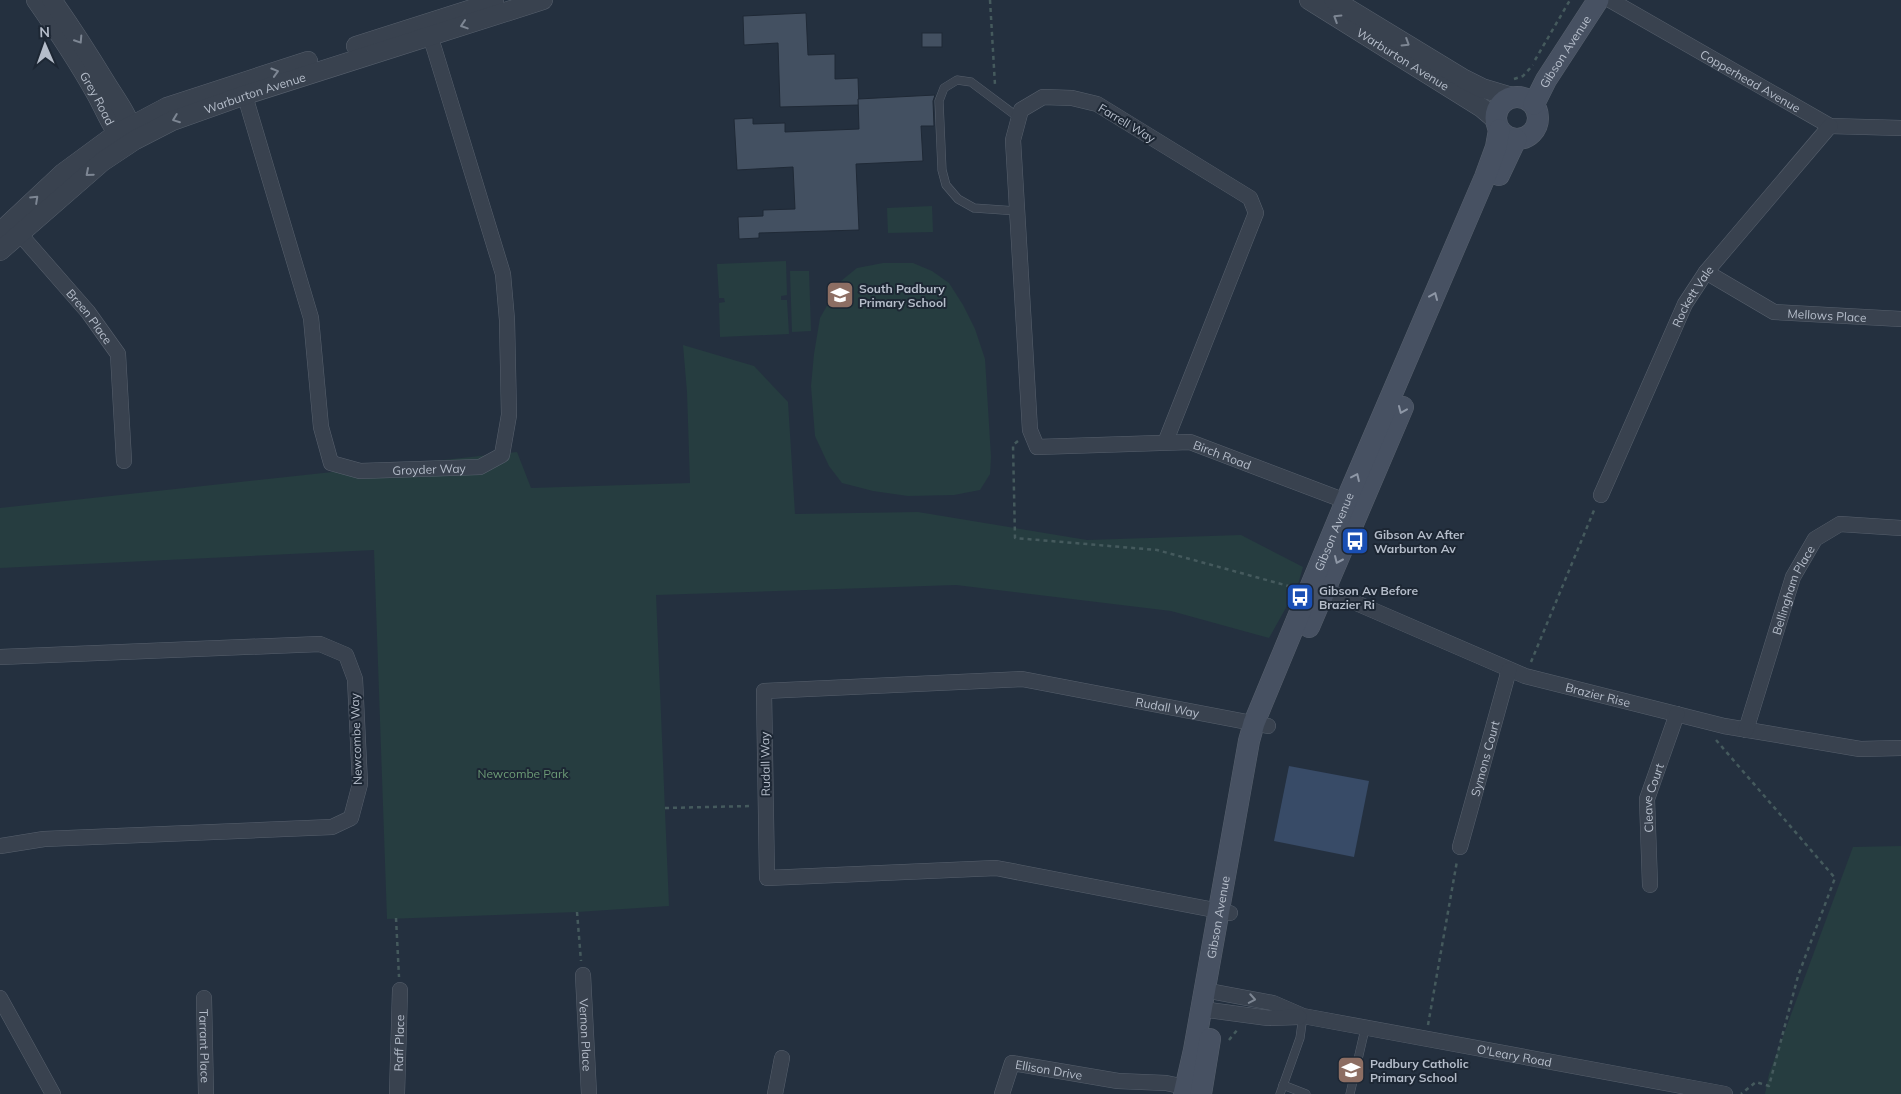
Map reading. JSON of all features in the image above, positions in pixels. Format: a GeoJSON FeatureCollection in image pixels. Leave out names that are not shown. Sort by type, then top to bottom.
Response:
{"type":"FeatureCollection","features":[{"type":"Feature","properties":{"kind":"main road","name":"Gibson Avenue"},"geometry":{"type":"LineString","coordinates":[[1517,95],[1532,80],[1586,0]]}},
{"type":"Feature","properties":{"kind":"main road","name":"Gibson Avenue"},"geometry":{"type":"LineString","coordinates":[[1517,95],[1546,80],[1598,0]]}},
{"type":"Feature","properties":{"kind":"main road"},"geometry":{"type":"LineString","coordinates":[[1517,95],[1539,118],[1534,131],[1529,136],[1503,130],[1498,108],[1506,99],[1517,95]]}},
{"type":"Feature","properties":{"kind":"main road","name":"Gibson Avenue"},"geometry":{"type":"LineString","coordinates":[[1193,1091],[1224,912],[1262,744],[1261,725],[1311,587],[1353,504],[1469,252],[1502,166],[1503,130]]}},
{"type":"Feature","properties":{"kind":"street","name":"Grey Road"},"geometry":{"type":"LineString","coordinates":[[36,0],[82,71],[128,136]]}},
{"type":"Feature","properties":{"kind":"street","name":"Grey Road"},"geometry":{"type":"LineString","coordinates":[[52,0],[79,40],[128,136]]}},
{"type":"Feature","properties":{"kind":"street","name":"Warburton Avenue"},"geometry":{"type":"LineString","coordinates":[[428,30],[501,0]]}},
{"type":"Feature","properties":{"kind":"street","name":"Warburton Avenue"},"geometry":{"type":"LineString","coordinates":[[0,251],[10,229],[102,162],[128,136],[167,107],[243,89],[428,30],[544,0]]}},
{"type":"Feature","properties":{"kind":"street","name":"Warburton Avenue"},"geometry":{"type":"LineString","coordinates":[[1309,0],[1482,108],[1503,130]]}},
{"type":"Feature","properties":{"kind":"street","name":"Copperhead Avenue"},"geometry":{"type":"LineString","coordinates":[[1610,0],[1830,126],[1901,128]]}},
{"type":"Feature","properties":{"kind":"street","name":"Warburton Avenue"},"geometry":{"type":"LineString","coordinates":[[1343,2],[1464,79],[1482,88],[1517,95]]}},
{"type":"Feature","properties":{"kind":"street","name":"Groyder Way"},"geometry":{"type":"LineString","coordinates":[[243,89],[310,318],[321,427],[331,463],[360,471],[480,468],[502,455],[509,415],[507,320],[502,274],[428,30]]}},
{"type":"Feature","properties":{"kind":"street","name":"Farrell Way"},"geometry":{"type":"LineString","coordinates":[[1019,118],[1021,110],[1043,97],[1072,98],[1097,104],[1250,198],[1256,213],[1164,443]]}},
{"type":"Feature","properties":{"kind":"street"},"geometry":{"type":"LineString","coordinates":[[1019,118],[1013,140],[1030,430]]}},
{"type":"Feature","properties":{"kind":"street","name":"Rockett Vale"},"geometry":{"type":"LineString","coordinates":[[1601,495],[1685,304],[1706,272],[1830,126]]}},
{"type":"Feature","properties":{"kind":"street","name":"Breen Place"},"geometry":{"type":"LineString","coordinates":[[10,229],[88,312],[118,354],[124,461]]}},
{"type":"Feature","properties":{"kind":"street","name":"Mellows Place"},"geometry":{"type":"LineString","coordinates":[[1706,272],[1774,312],[1901,319]]}},
{"type":"Feature","properties":{"kind":"street","name":"Birch Road"},"geometry":{"type":"LineString","coordinates":[[1030,430],[1037,447],[1190,442],[1353,504]]}},
{"type":"Feature","properties":{"kind":"street","name":"Bellingham Place"},"geometry":{"type":"LineString","coordinates":[[1746,730],[1792,577],[1815,539],[1840,524],[1901,528]]}},
{"type":"Feature","properties":{"kind":"street","name":"Brazier Rise"},"geometry":{"type":"LineString","coordinates":[[1311,587],[1525,676],[1724,726],[1860,749],[1901,748]]}},
{"type":"Feature","properties":{"kind":"street","name":"Newcombe Way"},"geometry":{"type":"LineString","coordinates":[[0,657],[320,644],[346,655],[355,679],[360,784],[351,818],[332,827],[44,839],[0,846]]}},
{"type":"Feature","properties":{"kind":"street","name":"Symons Court"},"geometry":{"type":"LineString","coordinates":[[1460,847],[1509,670]]}},
{"type":"Feature","properties":{"kind":"street","name":"Rudall Way"},"geometry":{"type":"LineString","coordinates":[[1224,912],[996,868],[766,878],[764,690],[1022,680],[1261,725]]}},
{"type":"Feature","properties":{"kind":"street","name":"Cleave Court"},"geometry":{"type":"LineString","coordinates":[[1650,886],[1647,799],[1677,714]]}},
{"type":"Feature","properties":{"kind":"street","name":"Vernon Place"},"geometry":{"type":"LineString","coordinates":[[583,975],[589,1094]]}},
{"type":"Feature","properties":{"kind":"street","name":"Raff Place"},"geometry":{"type":"LineString","coordinates":[[397,1094],[400,990]]}},
{"type":"Feature","properties":{"kind":"street"},"geometry":{"type":"LineString","coordinates":[[0,998],[53,1094]]}},
{"type":"Feature","properties":{"kind":"street","name":"Tarrant Place"},"geometry":{"type":"LineString","coordinates":[[204,998],[206,1094]]}},
{"type":"Feature","properties":{"kind":"street","name":"O'Leary Road"},"geometry":{"type":"LineString","coordinates":[[1209,1001],[1273,1003],[1303,1016],[1365,1029],[1725,1094]]}},
{"type":"Feature","properties":{"kind":"street"},"geometry":{"type":"LineString","coordinates":[[775,1094],[782,1058]]}},
{"type":"Feature","properties":{"kind":"street","name":"Ellison Drive"},"geometry":{"type":"LineString","coordinates":[[1002,1094],[1012,1063],[1118,1081],[1166,1083],[1193,1091]]}},
{"type":"Feature","properties":{"kind":"street","name":"Ellison Drive"},"geometry":{"type":"LineString","coordinates":[[1118,1081],[1157,1094]]}},
{"type":"Feature","properties":{"kind":"lane"},"geometry":{"type":"LineString","coordinates":[[1017,211],[974,208],[958,199],[946,185],[942,170],[939,100],[944,88],[957,80],[971,82],[1019,118]]}},
{"type":"Feature","properties":{"kind":"lane"},"geometry":{"type":"LineString","coordinates":[[1280,1094],[1300,1038],[1303,1016]]}},
{"type":"Feature","properties":{"kind":"lane"},"geometry":{"type":"LineString","coordinates":[[1350,1094],[1365,1029]]}},
{"type":"Feature","properties":{"kind":"lane"},"geometry":{"type":"LineString","coordinates":[[1283,1085],[1306,1094]]}},
{"type":"Feature","properties":{"kind":"path"},"geometry":{"type":"LineString","coordinates":[[990,0],[996,101]]}},
{"type":"Feature","properties":{"kind":"path"},"geometry":{"type":"LineString","coordinates":[[1517,95],[1523,76],[1534,64],[1570,0]]}},
{"type":"Feature","properties":{"kind":"path"},"geometry":{"type":"LineString","coordinates":[[1030,430],[1013,445],[1015,538],[1157,550],[1311,587]]}},
{"type":"Feature","properties":{"kind":"path"},"geometry":{"type":"LineString","coordinates":[[1525,676],[1601,495]]}},
{"type":"Feature","properties":{"kind":"path"},"geometry":{"type":"LineString","coordinates":[[1714,738],[1834,878],[1798,976],[1769,1086],[1756,1082],[1741,1094]]}},
{"type":"Feature","properties":{"kind":"path"},"geometry":{"type":"LineString","coordinates":[[665,808],[766,806]]}},
{"type":"Feature","properties":{"kind":"path"},"geometry":{"type":"LineString","coordinates":[[1425,1039],[1460,847]]}},
{"type":"Feature","properties":{"kind":"path"},"geometry":{"type":"LineString","coordinates":[[577,912],[583,975]]}},
{"type":"Feature","properties":{"kind":"path"},"geometry":{"type":"LineString","coordinates":[[396,918],[400,990]]}},
{"type":"Feature","properties":{"kind":"green space"},"geometry":{"type":"Polygon","coordinates":[[[932,206],[933,232],[888,233],[887,208],[932,206]]]}},
{"type":"Feature","properties":{"kind":"green space"},"geometry":{"type":"Polygon","coordinates":[[[786,261],[787,295],[781,296],[781,300],[787,300],[789,334],[720,337],[719,303],[725,302],[724,298],[719,298],[717,264],[786,261]]]}},
{"type":"Feature","properties":{"kind":"green space"},"geometry":{"type":"Polygon","coordinates":[[[883,263],[913,263],[932,271],[949,283],[975,329],[985,359],[991,457],[990,474],[980,490],[954,495],[908,496],[873,491],[842,483],[829,466],[815,436],[811,386],[820,318],[841,281],[857,268],[883,263]]]}},
{"type":"Feature","properties":{"kind":"green space"},"geometry":{"type":"Polygon","coordinates":[[[790,271],[809,271],[811,331],[792,332],[790,271]]]}},
{"type":"Feature","properties":{"kind":"green space","name":"Newcombe Park"},"geometry":{"type":"Polygon","coordinates":[[[683,345],[754,366],[788,402],[795,514],[918,512],[1087,540],[1241,535],[1303,567],[1297,588],[1269,638],[1171,611],[956,585],[656,595],[669,906],[577,912],[387,919],[374,550],[0,568],[0,508],[517,452],[531,488],[690,483],[687,392],[683,345]]]}},
{"type":"Feature","properties":{"kind":"green space"},"geometry":{"type":"Polygon","coordinates":[[[1901,846],[1901,1094],[1765,1094],[1769,1074],[1853,847],[1901,846]]]}},
{"type":"Feature","properties":{"kind":"water"},"geometry":{"type":"Polygon","coordinates":[[[1289,766],[1369,781],[1354,857],[1274,841],[1289,766]]]}},
{"type":"Feature","properties":{"kind":"building"},"geometry":{"type":"Polygon","coordinates":[[[806,13],[808,55],[835,54],[835,79],[858,78],[859,105],[780,107],[778,43],[744,45],[743,16],[806,13]]]}},
{"type":"Feature","properties":{"kind":"building"},"geometry":{"type":"Polygon","coordinates":[[[922,33],[942,33],[942,47],[922,47],[922,33]]]}},
{"type":"Feature","properties":{"kind":"building"},"geometry":{"type":"Polygon","coordinates":[[[935,95],[933,101],[934,126],[921,126],[923,161],[856,164],[859,230],[759,233],[759,238],[739,239],[738,217],[763,216],[763,210],[795,209],[793,167],[737,170],[734,119],[753,118],[753,124],[785,123],[785,132],[859,129],[858,99],[935,95]]]}},
{"type":"Feature","properties":{"kind":"place","name":"South Padbury Primary School"},"geometry":{"type":"Point","coordinates":[840,295]}},
{"type":"Feature","properties":{"kind":"place","name":"Gibson Av After Warburton Av"},"geometry":{"type":"Point","coordinates":[1355,541]}},
{"type":"Feature","properties":{"kind":"place","name":"Gibson Av Before Brazier Ri"},"geometry":{"type":"Point","coordinates":[1300,597]}},
{"type":"Feature","properties":{"kind":"place","name":"Padbury Catholic Primary School"},"geometry":{"type":"Point","coordinates":[1351,1070]}}]}
